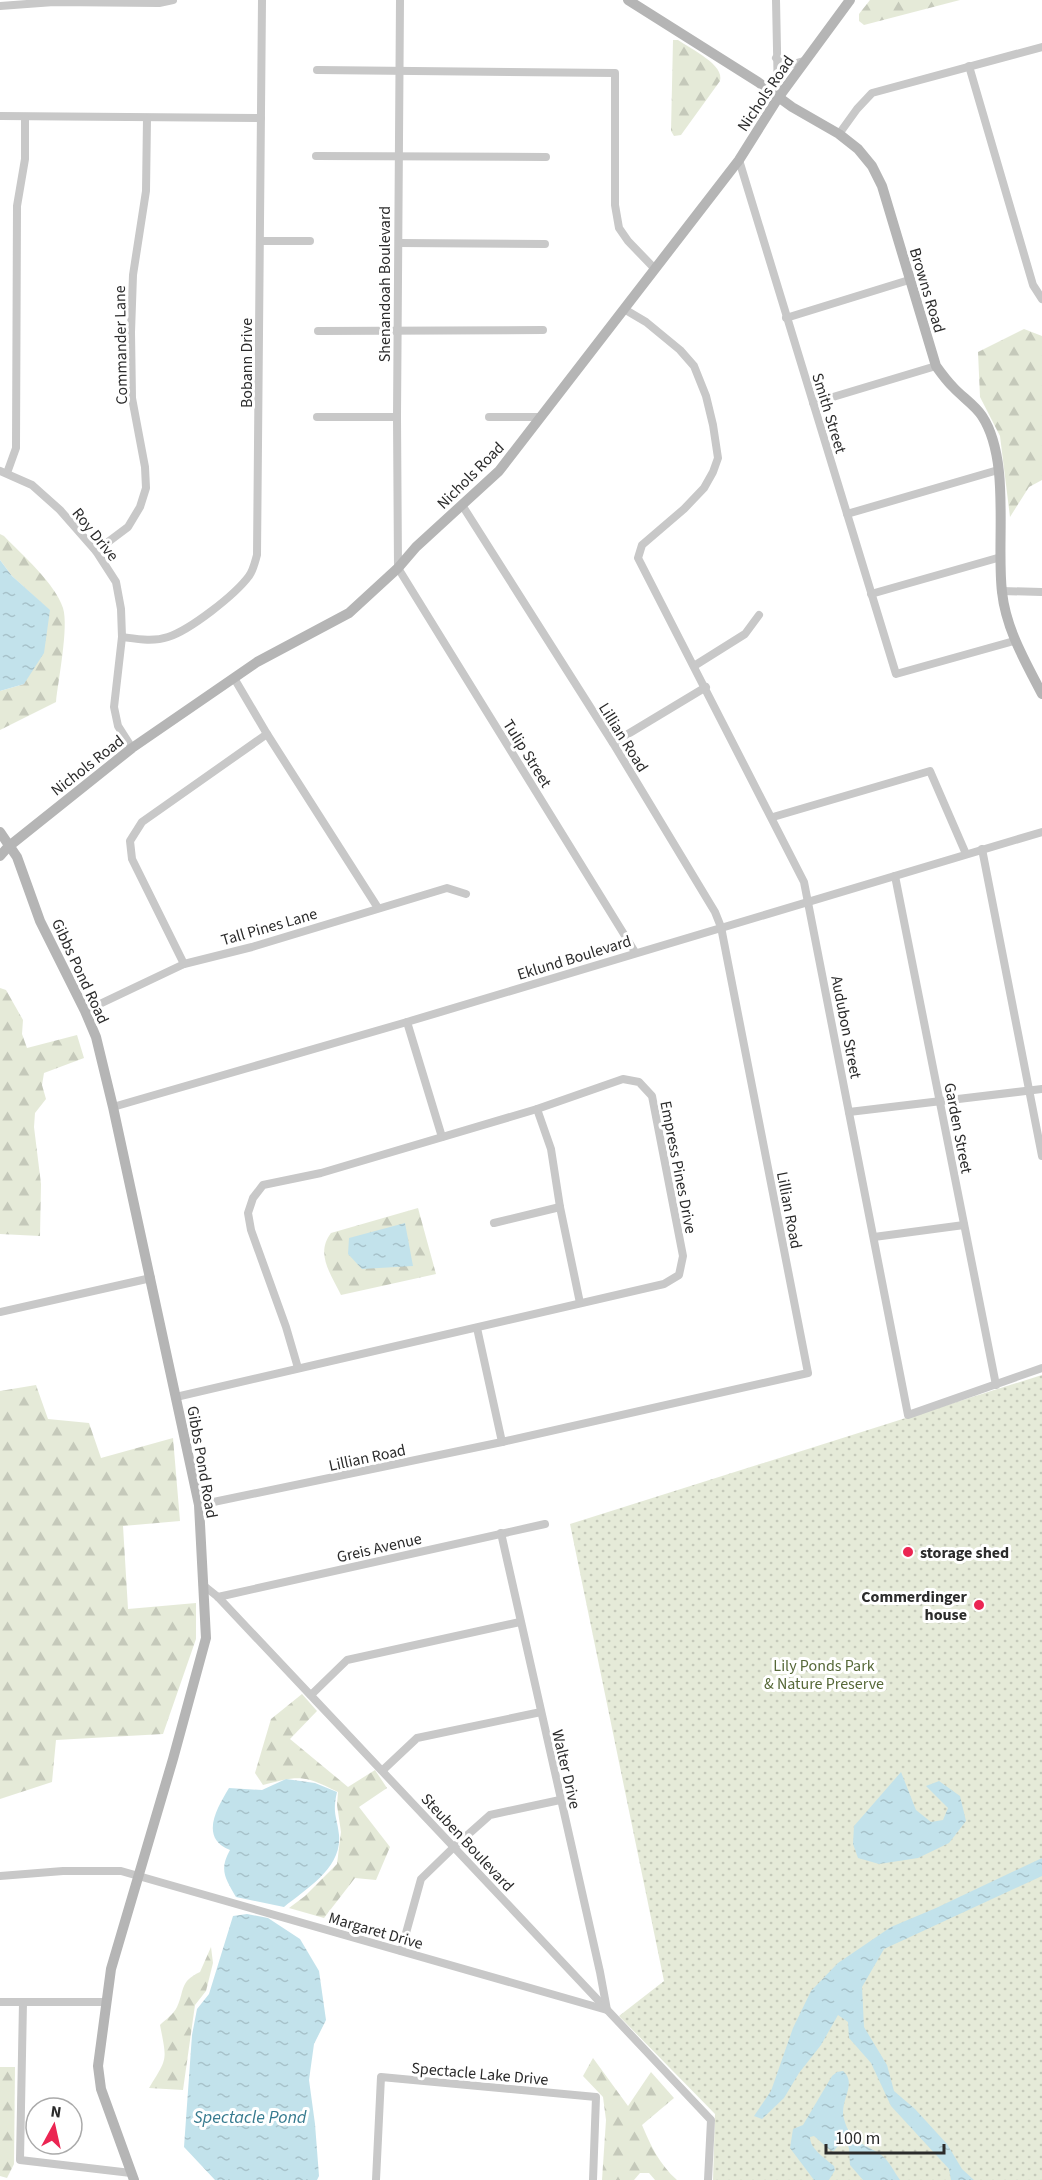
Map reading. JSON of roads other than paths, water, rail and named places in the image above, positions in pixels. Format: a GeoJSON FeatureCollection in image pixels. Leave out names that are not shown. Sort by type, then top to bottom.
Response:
{"type":"FeatureCollection","features":[{"type":"Feature","properties":{"kind":"street"},"geometry":{"type":"LineString","coordinates":[[0,6],[54,1],[159,3],[173,0]]}},
{"type":"Feature","properties":{"kind":"street","name":"Bobann Drive"},"geometry":{"type":"LineString","coordinates":[[122,637],[146,640],[167,637],[188,627],[233,594],[250,575],[257,555],[262,0]]}},
{"type":"Feature","properties":{"kind":"street","name":"Shenandoah Boulevard"},"geometry":{"type":"LineString","coordinates":[[398,568],[396,417],[400,0]]}},
{"type":"Feature","properties":{"kind":"street","name":"Browns Road"},"geometry":{"type":"LineString","coordinates":[[628,0],[758,82],[778,98],[839,134],[858,149],[872,166],[882,186],[936,366],[953,388],[982,416],[992,438],[998,470],[1001,591],[1014,641],[1042,694]]}},
{"type":"Feature","properties":{"kind":"street"},"geometry":{"type":"LineString","coordinates":[[776,0],[778,98]]}},
{"type":"Feature","properties":{"kind":"street","name":"Nichols Road"},"geometry":{"type":"LineString","coordinates":[[0,856],[8,847],[132,748],[257,662],[349,614],[398,568],[416,547],[499,471],[739,160],[778,98],[849,0]]}},
{"type":"Feature","properties":{"kind":"street"},"geometry":{"type":"LineString","coordinates":[[839,134],[872,93],[1042,47]]}},
{"type":"Feature","properties":{"kind":"street"},"geometry":{"type":"LineString","coordinates":[[776,58],[793,65],[804,61]]}},
{"type":"Feature","properties":{"kind":"street"},"geometry":{"type":"LineString","coordinates":[[969,66],[1032,285],[1042,299]]}},
{"type":"Feature","properties":{"kind":"street"},"geometry":{"type":"LineString","coordinates":[[317,70],[615,73],[615,205],[619,228],[654,268]]}},
{"type":"Feature","properties":{"kind":"street"},"geometry":{"type":"LineString","coordinates":[[0,116],[261,118]]}},
{"type":"Feature","properties":{"kind":"street"},"geometry":{"type":"LineString","coordinates":[[3,472],[16,448],[17,206],[25,159],[26,117]]}},
{"type":"Feature","properties":{"kind":"street","name":"Commander Lane"},"geometry":{"type":"LineString","coordinates":[[96,551],[128,527],[140,507],[146,488],[145,467],[132,398],[131,332],[133,275],[146,191],[147,118]]}},
{"type":"Feature","properties":{"kind":"street"},"geometry":{"type":"LineString","coordinates":[[316,156],[546,157]]}},
{"type":"Feature","properties":{"kind":"street","name":"Smith Street"},"geometry":{"type":"LineString","coordinates":[[739,160],[896,674],[1014,641]]}},
{"type":"Feature","properties":{"kind":"street"},"geometry":{"type":"LineString","coordinates":[[261,241],[310,241]]}},
{"type":"Feature","properties":{"kind":"street"},"geometry":{"type":"LineString","coordinates":[[399,243],[545,244]]}},
{"type":"Feature","properties":{"kind":"street"},"geometry":{"type":"LineString","coordinates":[[786,318],[909,280]]}},
{"type":"Feature","properties":{"kind":"street","name":"Audubon Street"},"geometry":{"type":"LineString","coordinates":[[624,309],[646,322],[680,350],[694,366],[706,396],[713,425],[717,458],[713,472],[704,488],[684,509],[642,545],[638,558],[773,817],[804,882],[810,901],[908,1415],[996,1385]]}},
{"type":"Feature","properties":{"kind":"street"},"geometry":{"type":"LineString","coordinates":[[318,331],[543,330]]}},
{"type":"Feature","properties":{"kind":"street"},"geometry":{"type":"LineString","coordinates":[[813,404],[936,366]]}},
{"type":"Feature","properties":{"kind":"street"},"geometry":{"type":"LineString","coordinates":[[317,417],[396,417]]}},
{"type":"Feature","properties":{"kind":"street"},"geometry":{"type":"LineString","coordinates":[[489,417],[542,417]]}},
{"type":"Feature","properties":{"kind":"street"},"geometry":{"type":"LineString","coordinates":[[847,514],[998,470]]}},
{"type":"Feature","properties":{"kind":"street","name":"Roy Drive"},"geometry":{"type":"LineString","coordinates":[[3,472],[32,485],[60,510],[96,551],[116,582],[121,609],[122,637],[114,707],[118,726],[132,748]]}},
{"type":"Feature","properties":{"kind":"street","name":"Lillian Road"},"geometry":{"type":"LineString","coordinates":[[199,1505],[502,1442],[808,1372],[716,912],[613,743],[462,505]]}},
{"type":"Feature","properties":{"kind":"street"},"geometry":{"type":"LineString","coordinates":[[871,594],[1001,557]]}},
{"type":"Feature","properties":{"kind":"street","name":"Tulip Street"},"geometry":{"type":"LineString","coordinates":[[398,568],[635,952]]}},
{"type":"Feature","properties":{"kind":"street"},"geometry":{"type":"LineString","coordinates":[[1001,591],[1042,592]]}},
{"type":"Feature","properties":{"kind":"street"},"geometry":{"type":"LineString","coordinates":[[694,666],[745,634],[759,615]]}},
{"type":"Feature","properties":{"kind":"street"},"geometry":{"type":"LineString","coordinates":[[234,678],[378,908]]}},
{"type":"Feature","properties":{"kind":"street"},"geometry":{"type":"LineString","coordinates":[[613,743],[706,687]]}},
{"type":"Feature","properties":{"kind":"street"},"geometry":{"type":"LineString","coordinates":[[184,964],[132,859],[130,841],[142,822],[267,734]]}},
{"type":"Feature","properties":{"kind":"street"},"geometry":{"type":"LineString","coordinates":[[773,817],[930,771],[966,854]]}},
{"type":"Feature","properties":{"kind":"street","name":"Gibbs Pond Road"},"geometry":{"type":"LineString","coordinates":[[0,832],[8,847],[17,857],[40,921],[86,1011],[96,1037],[151,1278],[199,1505],[206,1638],[111,1969],[98,2066],[101,2089],[132,2177]]}},
{"type":"Feature","properties":{"kind":"street","name":"Eklund Boulevard"},"geometry":{"type":"LineString","coordinates":[[113,1107],[407,1022],[1042,832]]}},
{"type":"Feature","properties":{"kind":"street"},"geometry":{"type":"LineString","coordinates":[[982,849],[1042,1156]]}},
{"type":"Feature","properties":{"kind":"street","name":"Garden Street"},"geometry":{"type":"LineString","coordinates":[[895,876],[996,1385]]}},
{"type":"Feature","properties":{"kind":"street","name":"Tall Pines Lane"},"geometry":{"type":"LineString","coordinates":[[86,1011],[184,964],[447,888],[466,894]]}},
{"type":"Feature","properties":{"kind":"street"},"geometry":{"type":"LineString","coordinates":[[407,1022],[442,1137]]}},
{"type":"Feature","properties":{"kind":"street","name":"Empress Pines Drive"},"geometry":{"type":"LineString","coordinates":[[176,1397],[664,1284],[679,1275],[683,1256],[652,1096],[639,1082],[623,1079],[537,1109],[321,1173],[263,1185],[253,1198],[248,1213],[286,1327],[297,1368]]}},
{"type":"Feature","properties":{"kind":"street"},"geometry":{"type":"LineString","coordinates":[[849,1112],[1042,1089]]}},
{"type":"Feature","properties":{"kind":"street"},"geometry":{"type":"LineString","coordinates":[[537,1109],[551,1149],[560,1207],[580,1303]]}},
{"type":"Feature","properties":{"kind":"street"},"geometry":{"type":"LineString","coordinates":[[494,1223],[560,1207]]}},
{"type":"Feature","properties":{"kind":"street"},"geometry":{"type":"LineString","coordinates":[[874,1237],[964,1225]]}},
{"type":"Feature","properties":{"kind":"street"},"geometry":{"type":"LineString","coordinates":[[0,1312],[151,1278]]}},
{"type":"Feature","properties":{"kind":"street"},"geometry":{"type":"LineString","coordinates":[[477,1328],[502,1442]]}},
{"type":"Feature","properties":{"kind":"street"},"geometry":{"type":"LineString","coordinates":[[996,1385],[1042,1368]]}},
{"type":"Feature","properties":{"kind":"street","name":"Greis Avenue"},"geometry":{"type":"LineString","coordinates":[[218,1597],[545,1524]]}},
{"type":"Feature","properties":{"kind":"street","name":"Walter Drive"},"geometry":{"type":"LineString","coordinates":[[501,1533],[607,2010]]}},
{"type":"Feature","properties":{"kind":"street","name":"Steuben Boulevard"},"geometry":{"type":"LineString","coordinates":[[203,1585],[218,1597],[711,2120],[708,2180]]}},
{"type":"Feature","properties":{"kind":"street"},"geometry":{"type":"LineString","coordinates":[[311,1695],[347,1660],[520,1622]]}},
{"type":"Feature","properties":{"kind":"street"},"geometry":{"type":"LineString","coordinates":[[382,1770],[417,1738],[541,1712]]}},
{"type":"Feature","properties":{"kind":"street"},"geometry":{"type":"LineString","coordinates":[[400,1951],[421,1879],[454,1847],[490,1815],[560,1800]]}},
{"type":"Feature","properties":{"kind":"street","name":"Margaret Drive"},"geometry":{"type":"LineString","coordinates":[[0,1876],[63,1871],[121,1871],[607,2010]]}},
{"type":"Feature","properties":{"kind":"street"},"geometry":{"type":"LineString","coordinates":[[23,2001],[20,2160],[132,2177]]}},
{"type":"Feature","properties":{"kind":"street"},"geometry":{"type":"LineString","coordinates":[[0,2002],[106,2002]]}},
{"type":"Feature","properties":{"kind":"street","name":"Spectacle Lake Drive"},"geometry":{"type":"LineString","coordinates":[[376,2180],[381,2077],[596,2097],[593,2180]]}},
{"type":"Feature","properties":{"kind":"water"},"geometry":{"type":"Polygon","coordinates":[[[0,560],[12,576],[50,610],[44,653],[24,684],[0,691],[0,560]]]}},
{"type":"Feature","properties":{"kind":"water"},"geometry":{"type":"Polygon","coordinates":[[[405,1223],[413,1266],[362,1269],[348,1254],[349,1238],[405,1223]]]}},
{"type":"Feature","properties":{"kind":"water"},"geometry":{"type":"Polygon","coordinates":[[[901,1772],[916,1810],[931,1822],[943,1820],[948,1808],[926,1786],[939,1781],[960,1796],[966,1821],[949,1843],[918,1858],[879,1864],[858,1858],[853,1844],[854,1826],[901,1772]]]}},
{"type":"Feature","properties":{"kind":"water"},"geometry":{"type":"Polygon","coordinates":[[[286,1779],[315,1783],[337,1792],[335,1810],[339,1835],[335,1858],[312,1885],[284,1907],[236,1897],[224,1869],[230,1850],[215,1838],[213,1830],[216,1813],[229,1788],[262,1790],[286,1779]]]}},
{"type":"Feature","properties":{"kind":"water"},"geometry":{"type":"Polygon","coordinates":[[[1042,1858],[1042,1876],[884,1949],[862,1987],[864,2027],[887,2065],[894,2091],[915,2109],[947,2144],[962,2169],[974,2180],[951,2180],[949,2169],[891,2106],[871,2063],[849,2038],[848,2022],[838,2015],[821,2045],[799,2073],[784,2098],[762,2119],[754,2116],[771,2091],[793,2028],[811,1991],[838,1963],[891,1927],[1042,1858]]]}},
{"type":"Feature","properties":{"kind":"water","name":"Spectacle Pond"},"geometry":{"type":"Polygon","coordinates":[[[247,1914],[268,1918],[300,1939],[319,1971],[326,2020],[314,2044],[309,2080],[315,2124],[319,2176],[317,2180],[215,2180],[184,2147],[192,2035],[197,2009],[209,1994],[233,1916],[247,1914]]]}},
{"type":"Feature","properties":{"kind":"water"},"geometry":{"type":"Polygon","coordinates":[[[843,2071],[849,2081],[843,2112],[850,2133],[858,2141],[880,2154],[900,2180],[863,2180],[850,2165],[849,2148],[846,2143],[840,2143],[834,2151],[814,2136],[810,2137],[812,2145],[834,2166],[835,2170],[829,2180],[814,2180],[790,2148],[793,2129],[803,2125],[832,2076],[843,2071]]]}},
{"type":"Feature","properties":{"kind":"place","name":"storage shed"},"geometry":{"type":"Point","coordinates":[908,1552]}},
{"type":"Feature","properties":{"kind":"place","name":"Commerdinger house"},"geometry":{"type":"Point","coordinates":[979,1605]}},
{"type":"Feature","properties":{"kind":"park label","name":"Lily Ponds Park & Nature Preserve"},"geometry":{"type":"Point","coordinates":[824,1674]}}]}
